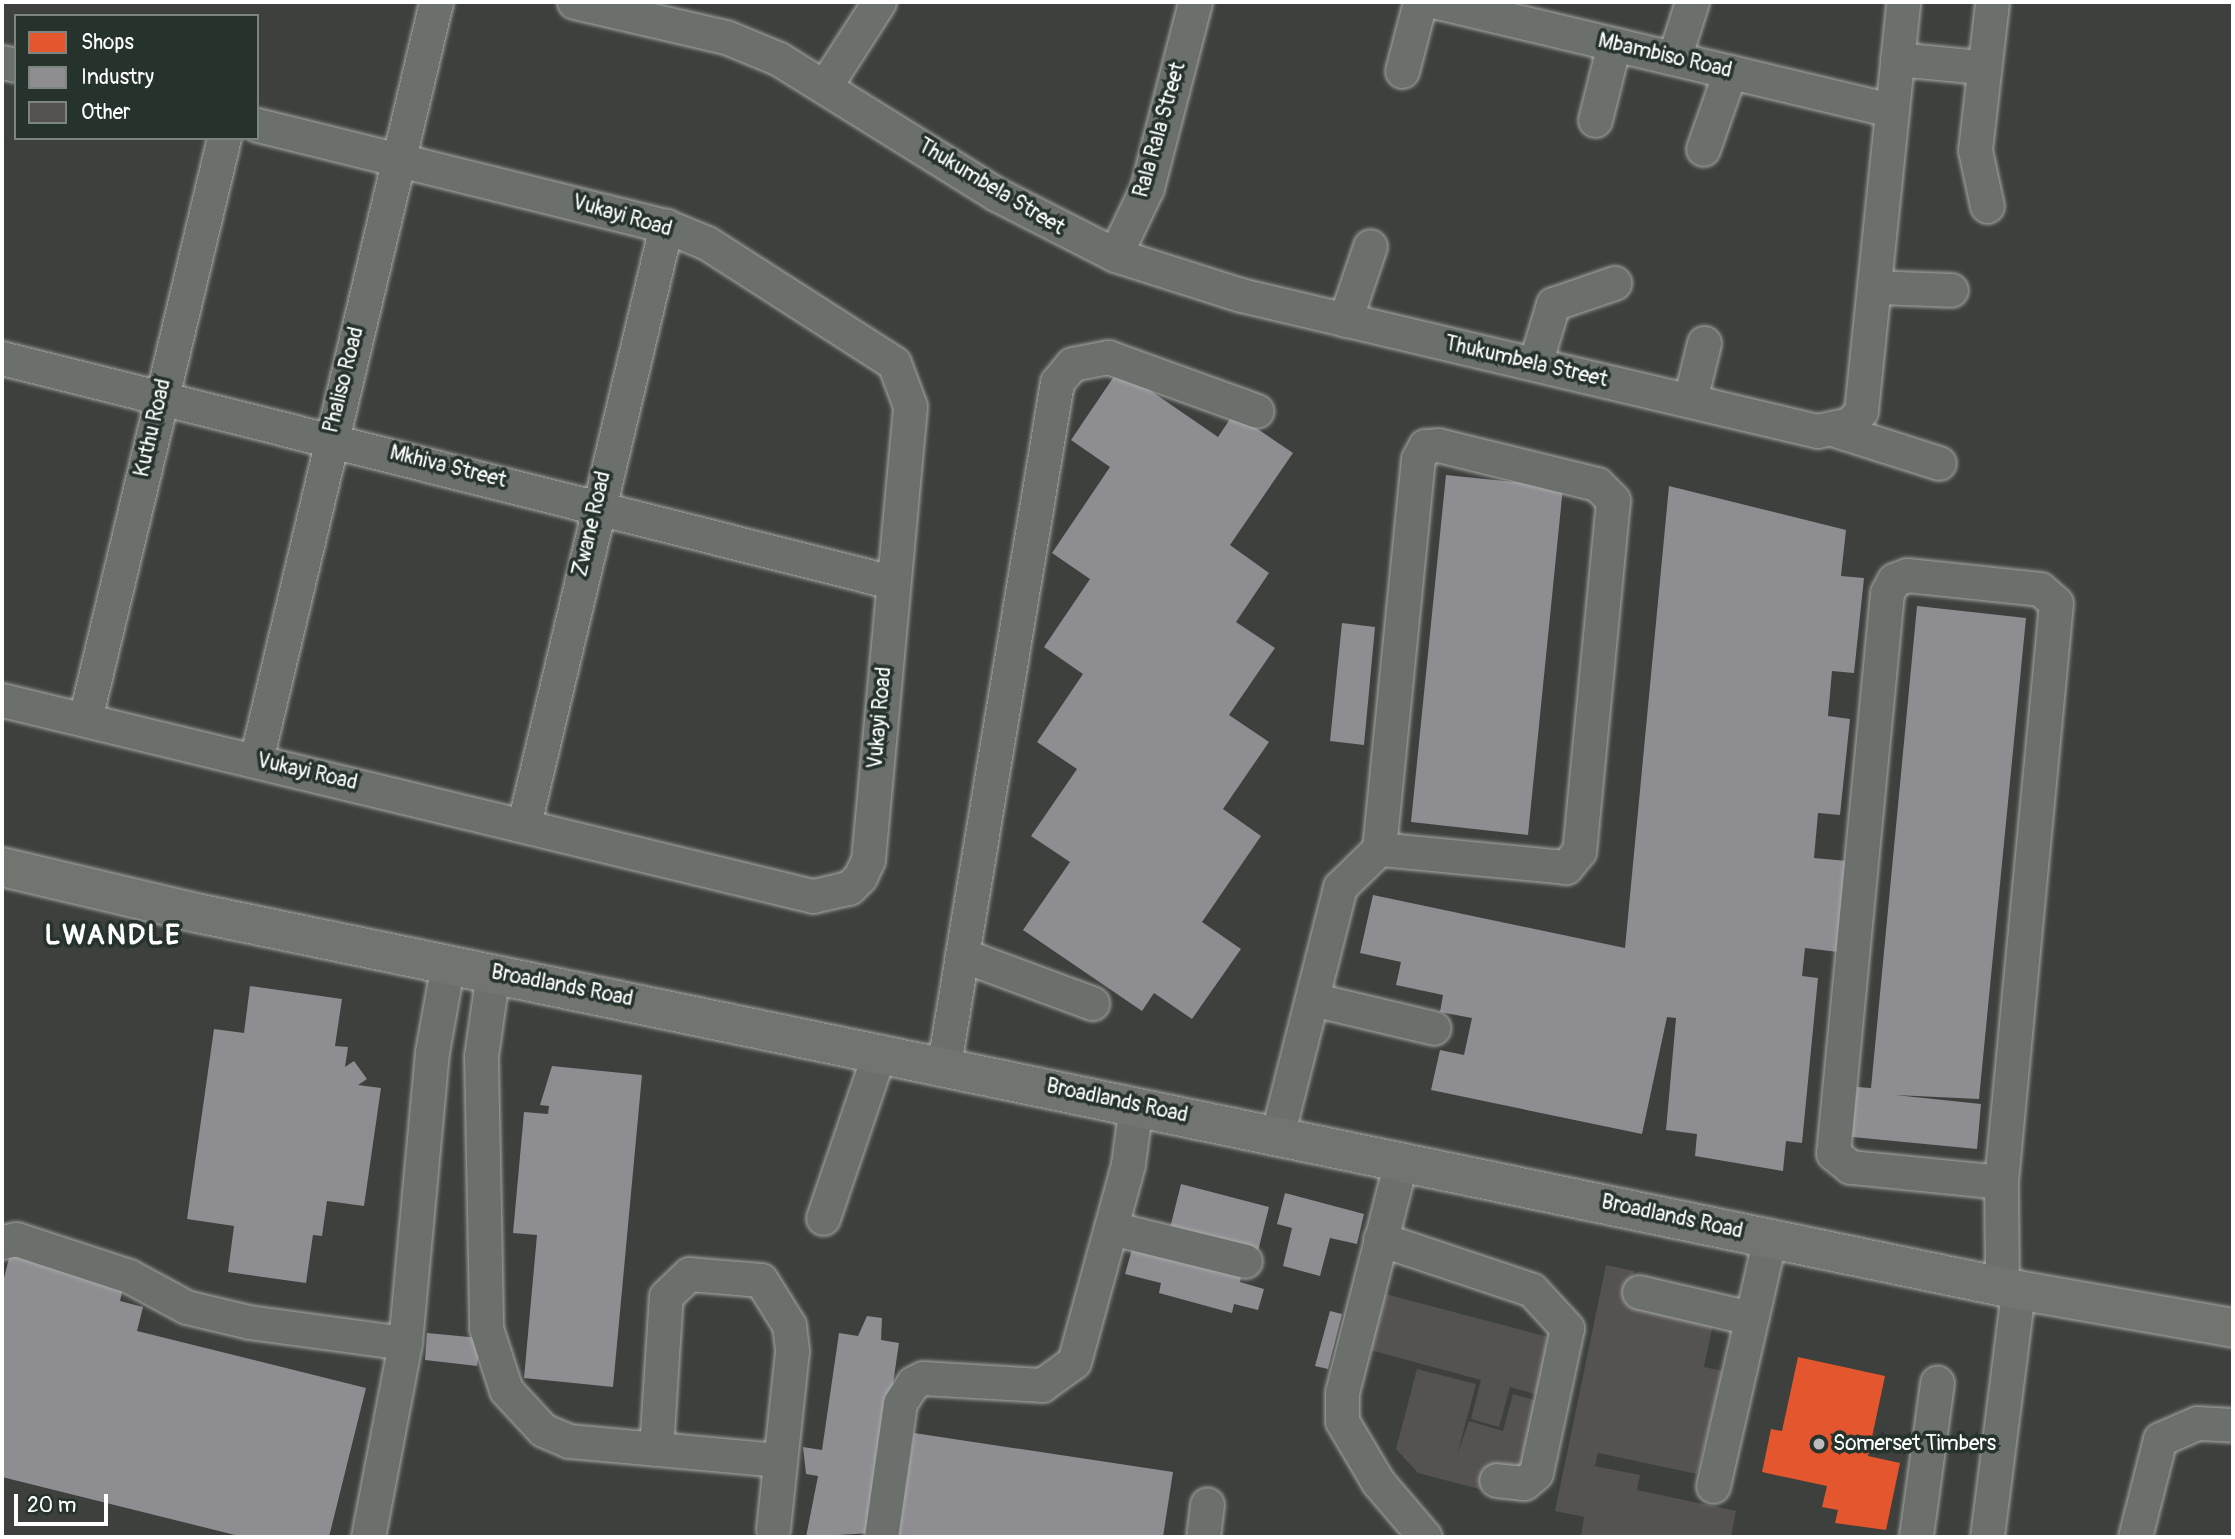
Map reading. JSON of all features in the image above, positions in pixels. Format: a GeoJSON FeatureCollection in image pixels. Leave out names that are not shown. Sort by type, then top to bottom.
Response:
{"type":"FeatureCollection","features":[{"type":"Feature","properties":{"kind":"main road","name":"Broadlands Road"},"geometry":{"type":"LineString","coordinates":[[2,867],[448,963],[944,1064],[2010,1288],[2233,1328]]}},
{"type":"Feature","properties":{"kind":"street","name":"Phaliso Road"},"geometry":{"type":"LineString","coordinates":[[256,760],[329,438],[436,2]]}},
{"type":"Feature","properties":{"kind":"street","name":"Thukumbela Street"},"geometry":{"type":"LineString","coordinates":[[574,2],[726,37],[825,86],[1007,200],[1115,255],[1345,320],[1690,400],[1835,430],[1939,463]]}},
{"type":"Feature","properties":{"kind":"street"},"geometry":{"type":"LineString","coordinates":[[825,86],[879,2]]}},
{"type":"Feature","properties":{"kind":"street","name":"Rala Rala Street"},"geometry":{"type":"LineString","coordinates":[[1115,255],[1147,188],[1195,2]]}},
{"type":"Feature","properties":{"kind":"street"},"geometry":{"type":"LineString","coordinates":[[1402,71],[1420,2]]}},
{"type":"Feature","properties":{"kind":"street","name":"Mbambiso Road"},"geometry":{"type":"LineString","coordinates":[[1437,2],[1892,110]]}},
{"type":"Feature","properties":{"kind":"street"},"geometry":{"type":"LineString","coordinates":[[1674,58],[1692,2]]}},
{"type":"Feature","properties":{"kind":"street"},"geometry":{"type":"LineString","coordinates":[[1835,430],[1861,411],[1903,2]]}},
{"type":"Feature","properties":{"kind":"street"},"geometry":{"type":"LineString","coordinates":[[1987,206],[1975,150],[1980,67],[1993,2]]}},
{"type":"Feature","properties":{"kind":"street"},"geometry":{"type":"LineString","coordinates":[[1595,120],[1614,44]]}},
{"type":"Feature","properties":{"kind":"street"},"geometry":{"type":"LineString","coordinates":[[1897,59],[1980,67]]}},
{"type":"Feature","properties":{"kind":"street"},"geometry":{"type":"LineString","coordinates":[[1703,149],[1730,72]]}},
{"type":"Feature","properties":{"kind":"street","name":"Vukayi Road"},"geometry":{"type":"LineString","coordinates":[[2,700],[813,896],[849,888],[868,860],[910,406],[906,382],[872,345],[707,243],[666,226],[259,125]]}},
{"type":"Feature","properties":{"kind":"street","name":"Kuthu Road"},"geometry":{"type":"LineString","coordinates":[[85,719],[160,396],[224,140]]}},
{"type":"Feature","properties":{"kind":"street","name":"Zwane Road"},"geometry":{"type":"LineString","coordinates":[[524,824],[596,503],[666,226]]}},
{"type":"Feature","properties":{"kind":"street"},"geometry":{"type":"LineString","coordinates":[[1345,320],[1370,246]]}},
{"type":"Feature","properties":{"kind":"street"},"geometry":{"type":"LineString","coordinates":[[1535,364],[1553,304],[1614,283]]}},
{"type":"Feature","properties":{"kind":"street"},"geometry":{"type":"LineString","coordinates":[[1874,287],[1951,290]]}},
{"type":"Feature","properties":{"kind":"street"},"geometry":{"type":"LineString","coordinates":[[1690,400],[1704,343]]}},
{"type":"Feature","properties":{"kind":"street"},"geometry":{"type":"LineString","coordinates":[[944,1064],[1057,382],[1072,363],[1108,357],[1257,411]]}},
{"type":"Feature","properties":{"kind":"street","name":"Mkhiva Street"},"geometry":{"type":"LineString","coordinates":[[2,358],[596,503],[892,582]]}},
{"type":"Feature","properties":{"kind":"street"},"geometry":{"type":"LineString","coordinates":[[1277,1136],[1340,887],[1379,849],[1420,452],[1438,445],[1604,488],[1614,507],[1577,858],[1559,868],[1379,849]]}},
{"type":"Feature","properties":{"kind":"street"},"geometry":{"type":"LineString","coordinates":[[1987,1537],[2010,1288],[2001,1182],[2056,603],[2040,589],[1907,575],[1894,580],[1887,593],[1833,1153],[1850,1167],[2001,1182]]}},
{"type":"Feature","properties":{"kind":"street"},"geometry":{"type":"LineString","coordinates":[[962,955],[1092,1003]]}},
{"type":"Feature","properties":{"kind":"street"},"geometry":{"type":"LineString","coordinates":[[368,1537],[405,1343],[432,1052],[448,963]]}},
{"type":"Feature","properties":{"kind":"street"},"geometry":{"type":"LineString","coordinates":[[493,972],[481,1056],[486,1328],[495,1364],[506,1391],[543,1430],[569,1441],[778,1460]]}},
{"type":"Feature","properties":{"kind":"street"},"geometry":{"type":"LineString","coordinates":[[1312,999],[1434,1028]]}},
{"type":"Feature","properties":{"kind":"street"},"geometry":{"type":"LineString","coordinates":[[823,1218],[880,1051]]}},
{"type":"Feature","properties":{"kind":"street"},"geometry":{"type":"LineString","coordinates":[[881,1537],[906,1390],[923,1378],[1042,1385],[1065,1373],[1081,1345],[1111,1227],[1136,1105]]}},
{"type":"Feature","properties":{"kind":"street"},"geometry":{"type":"LineString","coordinates":[[1401,1161],[1342,1392],[1342,1421],[1378,1482],[1425,1537]]}},
{"type":"Feature","properties":{"kind":"street"},"geometry":{"type":"LineString","coordinates":[[1111,1227],[1245,1261]]}},
{"type":"Feature","properties":{"kind":"street"},"geometry":{"type":"LineString","coordinates":[[1713,1486],[1770,1238]]}},
{"type":"Feature","properties":{"kind":"street"},"geometry":{"type":"LineString","coordinates":[[2,1242],[16,1239],[129,1276],[186,1307],[250,1322],[405,1343]]}},
{"type":"Feature","properties":{"kind":"street"},"geometry":{"type":"LineString","coordinates":[[1380,1240],[1532,1290],[1567,1328],[1535,1473],[1524,1483],[1496,1480]]}},
{"type":"Feature","properties":{"kind":"street"},"geometry":{"type":"LineString","coordinates":[[656,1449],[661,1309],[675,1283],[704,1273],[761,1280],[789,1325],[773,1529]]}},
{"type":"Feature","properties":{"kind":"street"},"geometry":{"type":"LineString","coordinates":[[1639,1292],[1751,1318]]}},
{"type":"Feature","properties":{"kind":"street"},"geometry":{"type":"LineString","coordinates":[[1921,1537],[1937,1382]]}},
{"type":"Feature","properties":{"kind":"street"},"geometry":{"type":"LineString","coordinates":[[2134,1537],[2160,1439],[2197,1423],[2233,1425]]}},
{"type":"Feature","properties":{"kind":"street"},"geometry":{"type":"LineString","coordinates":[[1202,1537],[1207,1504]]}},
{"type":"Feature","properties":{"kind":"building: Shops","name":"Somerset Timbers"},"geometry":{"type":"Polygon","coordinates":[[[1798,1357],[1885,1376],[1868,1456],[1900,1463],[1886,1530],[1835,1523],[1838,1510],[1822,1507],[1827,1486],[1762,1472],[1771,1429],[1782,1431],[1798,1357]]]}},
{"type":"Feature","properties":{"kind":"building: Industry"},"geometry":{"type":"Polygon","coordinates":[[[1119,369],[1218,437],[1234,413],[1293,453],[1230,545],[1269,573],[1236,622],[1275,648],[1229,715],[1269,742],[1223,809],[1261,836],[1202,922],[1241,949],[1192,1019],[1154,993],[1142,1011],[1023,930],[1070,862],[1031,836],[1077,769],[1037,742],[1083,674],[1044,647],[1090,579],[1052,553],[1110,467],[1071,440],[1119,369]]]}},
{"type":"Feature","properties":{"kind":"building: Industry"},"geometry":{"type":"Polygon","coordinates":[[[1446,475],[1563,487],[1528,835],[1411,822],[1446,475]]]}},
{"type":"Feature","properties":{"kind":"building: Industry"},"geometry":{"type":"Polygon","coordinates":[[[1669,486],[1846,530],[1841,576],[1864,578],[1854,673],[1832,671],[1828,716],[1850,719],[1840,815],[1818,813],[1814,858],[1847,861],[1838,952],[1805,948],[1802,976],[1818,978],[1802,1143],[1786,1141],[1783,1171],[1695,1156],[1697,1134],[1666,1130],[1676,1018],[1667,1017],[1642,1134],[1431,1090],[1440,1050],[1464,1055],[1472,1018],[1440,1012],[1443,995],[1396,985],[1401,962],[1360,953],[1373,895],[1625,948],[1669,486]]]}},
{"type":"Feature","properties":{"kind":"building: Industry"},"geometry":{"type":"Polygon","coordinates":[[[1917,606],[2026,618],[1979,1099],[1895,1095],[1981,1104],[1977,1149],[1852,1137],[1857,1087],[1871,1088],[1917,606]]]}},
{"type":"Feature","properties":{"kind":"building: Industry"},"geometry":{"type":"Polygon","coordinates":[[[1342,623],[1375,627],[1364,745],[1330,741],[1342,623]]]}},
{"type":"Feature","properties":{"kind":"building: Industry"},"geometry":{"type":"Polygon","coordinates":[[[250,986],[342,999],[335,1046],[348,1047],[345,1067],[354,1061],[367,1079],[358,1085],[381,1088],[364,1206],[327,1201],[322,1236],[313,1235],[306,1283],[228,1272],[234,1226],[187,1219],[214,1029],[244,1033],[250,986]]]}},
{"type":"Feature","properties":{"kind":"building: Industry"},"geometry":{"type":"Polygon","coordinates":[[[552,1066],[642,1075],[613,1387],[524,1378],[537,1235],[513,1233],[524,1112],[548,1114],[549,1106],[540,1105],[552,1066]]]}},
{"type":"Feature","properties":{"kind":"building: Industry"},"geometry":{"type":"Polygon","coordinates":[[[1181,1184],[1269,1207],[1258,1251],[1170,1228],[1181,1184]]]}},
{"type":"Feature","properties":{"kind":"building: Industry"},"geometry":{"type":"Polygon","coordinates":[[[1285,1193],[1364,1214],[1357,1244],[1330,1238],[1320,1276],[1283,1266],[1292,1228],[1277,1224],[1285,1193]]]}},
{"type":"Feature","properties":{"kind":"building: Industry"},"geometry":{"type":"Polygon","coordinates":[[[1132,1249],[1241,1276],[1240,1282],[1264,1289],[1258,1310],[1234,1304],[1232,1313],[1159,1293],[1161,1283],[1125,1274],[1132,1249]]]}},
{"type":"Feature","properties":{"kind":"building: Industry"},"geometry":{"type":"Polygon","coordinates":[[[10,1254],[124,1283],[120,1301],[143,1307],[137,1331],[366,1388],[329,1537],[243,1537],[2,1477],[2,1286],[10,1254]]]}},
{"type":"Feature","properties":{"kind":"building: Industry"},"geometry":{"type":"Polygon","coordinates":[[[1330,1311],[1342,1314],[1328,1369],[1315,1366],[1330,1311]]]}},
{"type":"Feature","properties":{"kind":"building: Industry"},"geometry":{"type":"Polygon","coordinates":[[[867,1316],[882,1318],[881,1340],[899,1343],[871,1533],[806,1537],[818,1476],[806,1474],[803,1447],[822,1450],[839,1333],[858,1336],[867,1316]]]}},
{"type":"Feature","properties":{"kind":"building: Industry"},"geometry":{"type":"Polygon","coordinates":[[[427,1333],[480,1338],[477,1366],[425,1360],[427,1333]]]}},
{"type":"Feature","properties":{"kind":"building: Industry"},"geometry":{"type":"Polygon","coordinates":[[[914,1433],[1173,1472],[1163,1537],[898,1537],[914,1433]]]}},
{"type":"Feature","properties":{"kind":"building: Other"},"geometry":{"type":"Polygon","coordinates":[[[1606,1265],[1634,1271],[1628,1306],[1713,1324],[1704,1367],[1723,1371],[1697,1474],[1598,1453],[1595,1466],[1640,1475],[1637,1490],[1736,1511],[1731,1537],[1581,1537],[1584,1517],[1555,1511],[1606,1265]]]}},
{"type":"Feature","properties":{"kind":"building: Other"},"geometry":{"type":"Polygon","coordinates":[[[1385,1294],[1560,1340],[1545,1397],[1510,1387],[1499,1427],[1471,1419],[1481,1380],[1370,1350],[1385,1294]]]}},
{"type":"Feature","properties":{"kind":"building: Other"},"geometry":{"type":"Polygon","coordinates":[[[1417,1369],[1476,1384],[1457,1455],[1469,1421],[1503,1431],[1513,1394],[1544,1403],[1526,1473],[1487,1491],[1418,1473],[1396,1449],[1417,1369]]]}},
{"type":"Feature","properties":{"kind":"place","name":"Somerset Timbers"},"geometry":{"type":"Point","coordinates":[1819,1444]}},
{"type":"Feature","properties":{"kind":"district","name":"LWANDLE"},"geometry":{"type":"Point","coordinates":[113,936]}}]}
